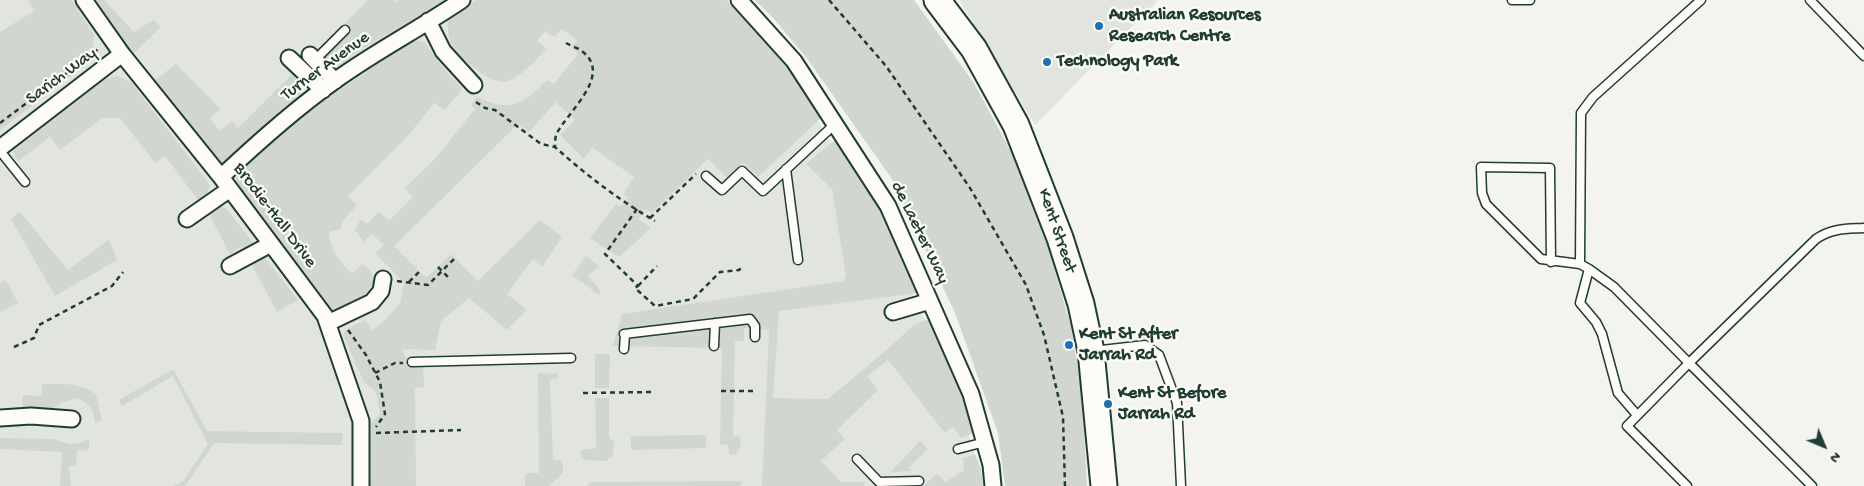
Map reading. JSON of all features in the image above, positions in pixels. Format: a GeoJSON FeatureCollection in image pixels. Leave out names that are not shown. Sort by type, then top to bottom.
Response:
{"type":"FeatureCollection","features":[{"type":"Feature","properties":{"kind":"main road","name":"Kent Street"},"geometry":{"type":"LineString","coordinates":[[937,0],[974,49],[1016,124],[1060,238],[1081,304],[1091,351],[1104,486]]}},
{"type":"Feature","properties":{"kind":"street","name":"Brodie-Hall Drive"},"geometry":{"type":"LineString","coordinates":[[84,0],[122,54],[225,183],[325,316],[361,421],[361,486]]}},
{"type":"Feature","properties":{"kind":"street","name":"Turner Avenue"},"geometry":{"type":"LineString","coordinates":[[187,219],[225,183],[257,143],[329,85],[462,0]]}},
{"type":"Feature","properties":{"kind":"street","name":"de Laeter Way"},"geometry":{"type":"LineString","coordinates":[[739,0],[794,61],[888,206],[971,394],[991,465],[993,486]]}},
{"type":"Feature","properties":{"kind":"street"},"geometry":{"type":"LineString","coordinates":[[428,21],[443,50],[474,85]]}},
{"type":"Feature","properties":{"kind":"street","name":"Sarich Way"},"geometry":{"type":"LineString","coordinates":[[0,150],[122,54]]}},
{"type":"Feature","properties":{"kind":"street"},"geometry":{"type":"LineString","coordinates":[[313,57],[329,85]]}},
{"type":"Feature","properties":{"kind":"street"},"geometry":{"type":"LineString","coordinates":[[289,58],[329,85]]}},
{"type":"Feature","properties":{"kind":"street"},"geometry":{"type":"LineString","coordinates":[[230,266],[271,244]]}},
{"type":"Feature","properties":{"kind":"street"},"geometry":{"type":"LineString","coordinates":[[328,324],[372,302],[381,291],[383,279]]}},
{"type":"Feature","properties":{"kind":"street"},"geometry":{"type":"LineString","coordinates":[[893,312],[930,301]]}},
{"type":"Feature","properties":{"kind":"street"},"geometry":{"type":"LineString","coordinates":[[0,418],[31,416],[72,419]]}},
{"type":"Feature","properties":{"kind":"lane"},"geometry":{"type":"LineString","coordinates":[[1512,0],[1530,0]]}},
{"type":"Feature","properties":{"kind":"lane"},"geometry":{"type":"LineString","coordinates":[[1580,264],[1581,113],[1593,97],[1701,0]]}},
{"type":"Feature","properties":{"kind":"lane"},"geometry":{"type":"LineString","coordinates":[[1810,0],[1864,56]]}},
{"type":"Feature","properties":{"kind":"lane"},"geometry":{"type":"LineString","coordinates":[[313,57],[345,30]]}},
{"type":"Feature","properties":{"kind":"lane"},"geometry":{"type":"LineString","coordinates":[[706,176],[722,190],[742,171],[763,191],[835,124]]}},
{"type":"Feature","properties":{"kind":"lane"},"geometry":{"type":"LineString","coordinates":[[0,150],[25,182]]}},
{"type":"Feature","properties":{"kind":"lane"},"geometry":{"type":"LineString","coordinates":[[1551,262],[1550,168],[1481,167],[1482,192],[1486,204],[1541,259],[1551,262],[1580,264],[1614,287],[1812,486]]}},
{"type":"Feature","properties":{"kind":"lane"},"geometry":{"type":"LineString","coordinates":[[786,169],[798,260]]}},
{"type":"Feature","properties":{"kind":"lane"},"geometry":{"type":"LineString","coordinates":[[1687,486],[1627,426],[1816,239],[1837,229],[1864,228]]}},
{"type":"Feature","properties":{"kind":"lane"},"geometry":{"type":"LineString","coordinates":[[1589,269],[1580,302],[1596,322],[1602,334],[1618,393],[1637,415]]}},
{"type":"Feature","properties":{"kind":"lane"},"geometry":{"type":"LineString","coordinates":[[624,349],[624,334],[750,319],[756,326],[755,337]]}},
{"type":"Feature","properties":{"kind":"lane"},"geometry":{"type":"LineString","coordinates":[[714,346],[715,323]]}},
{"type":"Feature","properties":{"kind":"lane"},"geometry":{"type":"LineString","coordinates":[[1091,351],[1144,345],[1160,355],[1177,403],[1181,486]]}},
{"type":"Feature","properties":{"kind":"lane"},"geometry":{"type":"LineString","coordinates":[[412,362],[571,358]]}},
{"type":"Feature","properties":{"kind":"lane"},"geometry":{"type":"LineString","coordinates":[[958,449],[985,442]]}},
{"type":"Feature","properties":{"kind":"lane"},"geometry":{"type":"LineString","coordinates":[[857,459],[879,482],[919,481]]}},
{"type":"Feature","properties":{"kind":"path"},"geometry":{"type":"LineString","coordinates":[[829,0],[886,66],[970,188],[1026,285],[1044,335],[1062,417],[1065,486]]}},
{"type":"Feature","properties":{"kind":"path"},"geometry":{"type":"LineString","coordinates":[[555,147],[555,136],[586,92],[593,75],[591,64],[584,52],[566,43]]}},
{"type":"Feature","properties":{"kind":"path"},"geometry":{"type":"LineString","coordinates":[[0,123],[100,48]]}},
{"type":"Feature","properties":{"kind":"path"},"geometry":{"type":"LineString","coordinates":[[476,102],[485,108],[495,110],[541,144],[555,147],[575,166],[603,187],[655,221]]}},
{"type":"Feature","properties":{"kind":"path"},"geometry":{"type":"LineString","coordinates":[[650,218],[700,170],[706,176]]}},
{"type":"Feature","properties":{"kind":"path"},"geometry":{"type":"LineString","coordinates":[[679,190],[684,195]]}},
{"type":"Feature","properties":{"kind":"path"},"geometry":{"type":"LineString","coordinates":[[637,209],[606,254],[638,286]]}},
{"type":"Feature","properties":{"kind":"path"},"geometry":{"type":"LineString","coordinates":[[383,279],[428,285],[456,257]]}},
{"type":"Feature","properties":{"kind":"path"},"geometry":{"type":"LineString","coordinates":[[657,266],[635,288],[655,306],[693,299],[720,272],[739,270],[743,266]]}},
{"type":"Feature","properties":{"kind":"path"},"geometry":{"type":"LineString","coordinates":[[438,267],[450,279]]}},
{"type":"Feature","properties":{"kind":"path"},"geometry":{"type":"LineString","coordinates":[[409,282],[420,271]]}},
{"type":"Feature","properties":{"kind":"path"},"geometry":{"type":"LineString","coordinates":[[14,347],[34,338],[39,325],[112,286],[123,272]]}},
{"type":"Feature","properties":{"kind":"path"},"geometry":{"type":"LineString","coordinates":[[347,329],[366,355],[380,382],[385,414],[376,426],[376,441]]}},
{"type":"Feature","properties":{"kind":"path"},"geometry":{"type":"LineString","coordinates":[[375,374],[395,364],[412,362]]}},
{"type":"Feature","properties":{"kind":"path"},"geometry":{"type":"LineString","coordinates":[[721,391],[754,391]]}},
{"type":"Feature","properties":{"kind":"path"},"geometry":{"type":"LineString","coordinates":[[583,393],[651,392]]}},
{"type":"Feature","properties":{"kind":"path"},"geometry":{"type":"LineString","coordinates":[[376,433],[461,430]]}},
{"type":"Feature","properties":{"kind":"shaded area"},"geometry":{"type":"Polygon","coordinates":[[[0,0],[721,0],[784,69],[877,212],[959,399],[978,467],[980,486],[0,486],[0,0]]]}},
{"type":"Feature","properties":{"kind":"shaded area"},"geometry":{"type":"Polygon","coordinates":[[[28,0],[72,0],[94,35],[91,61],[0,130],[0,32],[34,11],[28,0]]]}},
{"type":"Feature","properties":{"kind":"shaded area"},"geometry":{"type":"Polygon","coordinates":[[[95,0],[104,0],[134,32],[153,20],[161,27],[133,54],[95,0]]]}},
{"type":"Feature","properties":{"kind":"shaded area"},"geometry":{"type":"Polygon","coordinates":[[[368,0],[394,0],[397,2],[399,0],[447,0],[367,46],[336,67],[331,68],[320,59],[350,31],[344,24],[368,0]]]}},
{"type":"Feature","properties":{"kind":"shaded area"},"geometry":{"type":"Polygon","coordinates":[[[476,0],[727,0],[786,65],[822,117],[758,177],[743,162],[727,178],[708,159],[652,213],[645,209],[638,219],[651,228],[619,257],[590,238],[616,204],[621,206],[628,197],[623,194],[634,177],[592,147],[584,159],[560,135],[575,120],[556,102],[529,132],[518,124],[394,246],[426,278],[451,254],[478,281],[540,220],[562,237],[542,267],[533,259],[507,294],[527,310],[507,330],[469,298],[441,321],[435,350],[403,349],[404,356],[423,364],[424,387],[415,388],[416,486],[370,486],[371,424],[380,414],[376,392],[364,382],[343,335],[347,329],[365,320],[372,331],[400,303],[404,283],[375,253],[384,245],[372,234],[364,242],[355,230],[361,219],[367,224],[379,212],[389,221],[413,197],[405,188],[436,158],[475,109],[471,105],[477,97],[499,105],[515,104],[523,101],[547,80],[554,84],[578,54],[571,48],[577,40],[562,29],[555,36],[545,31],[537,41],[546,48],[538,58],[515,77],[504,82],[482,74],[460,55],[451,43],[448,35],[448,20],[476,0]]]}},
{"type":"Feature","properties":{"kind":"shaded area"},"geometry":{"type":"Polygon","coordinates":[[[755,0],[914,0],[974,83],[1017,163],[1048,248],[1071,326],[1082,393],[1087,486],[1005,486],[998,433],[955,313],[892,179],[806,57],[755,0]]]}},
{"type":"Feature","properties":{"kind":"shaded area","name":"Technology Park"},"geometry":{"type":"Polygon","coordinates":[[[959,0],[1158,0],[1035,125],[959,0]]]}},
{"type":"Feature","properties":{"kind":"shaded area"},"geometry":{"type":"Polygon","coordinates":[[[413,40],[424,42],[445,70],[461,87],[461,91],[445,110],[434,103],[407,137],[348,196],[357,205],[342,222],[340,230],[329,232],[332,245],[340,260],[352,274],[362,264],[370,270],[375,281],[365,295],[334,311],[237,186],[237,177],[263,146],[329,97],[413,40]]]}},
{"type":"Feature","properties":{"kind":"shaded area"},"geometry":{"type":"Polygon","coordinates":[[[176,64],[221,109],[210,118],[220,131],[232,121],[238,128],[293,73],[304,83],[302,94],[220,165],[156,86],[155,80],[176,64]]]}},
{"type":"Feature","properties":{"kind":"shaded area"},"geometry":{"type":"Polygon","coordinates":[[[117,76],[132,83],[210,185],[208,193],[198,200],[165,156],[155,163],[120,118],[102,118],[60,150],[50,137],[18,161],[13,151],[14,145],[100,80],[117,76]]]}},
{"type":"Feature","properties":{"kind":"shaded area"},"geometry":{"type":"Polygon","coordinates":[[[838,138],[880,203],[919,293],[779,311],[773,398],[828,399],[914,325],[928,319],[962,392],[974,433],[961,438],[953,427],[945,433],[888,360],[867,376],[878,390],[837,430],[845,439],[821,461],[841,482],[865,482],[864,486],[762,486],[769,330],[744,328],[744,341],[735,341],[733,436],[741,437],[740,448],[736,454],[729,455],[728,445],[720,444],[722,348],[613,346],[622,314],[843,281],[846,276],[832,189],[806,164],[838,138]]]}},
{"type":"Feature","properties":{"kind":"shaded area"},"geometry":{"type":"Polygon","coordinates":[[[217,206],[226,208],[298,300],[277,312],[242,246],[230,254],[209,214],[217,206]]]}},
{"type":"Feature","properties":{"kind":"shaded area"},"geometry":{"type":"Polygon","coordinates":[[[20,212],[68,270],[109,240],[117,260],[55,296],[11,219],[20,212]]]}},
{"type":"Feature","properties":{"kind":"shaded area"},"geometry":{"type":"Polygon","coordinates":[[[586,256],[599,266],[588,276],[601,291],[599,295],[572,275],[586,256]]]}},
{"type":"Feature","properties":{"kind":"shaded area"},"geometry":{"type":"Polygon","coordinates":[[[6,280],[18,303],[0,312],[0,283],[6,280]]]}},
{"type":"Feature","properties":{"kind":"shaded area"},"geometry":{"type":"Polygon","coordinates":[[[595,354],[610,354],[609,388],[595,388],[595,354]]]}},
{"type":"Feature","properties":{"kind":"shaded area"},"geometry":{"type":"Polygon","coordinates":[[[173,369],[207,431],[343,433],[342,445],[214,443],[185,486],[174,486],[183,481],[208,444],[173,376],[122,406],[119,400],[173,369]]]}},
{"type":"Feature","properties":{"kind":"shaded area"},"geometry":{"type":"Polygon","coordinates":[[[538,373],[558,374],[558,378],[550,379],[553,460],[561,460],[563,473],[549,486],[525,486],[525,473],[539,473],[538,373]]]}},
{"type":"Feature","properties":{"kind":"shaded area"},"geometry":{"type":"Polygon","coordinates":[[[42,384],[70,384],[90,390],[96,394],[102,421],[95,423],[90,408],[77,398],[63,402],[45,413],[22,412],[23,395],[41,396],[42,384]]]}},
{"type":"Feature","properties":{"kind":"shaded area"},"geometry":{"type":"Polygon","coordinates":[[[595,398],[609,398],[609,437],[614,442],[613,456],[606,461],[584,460],[580,456],[581,450],[596,448],[595,398]]]}},
{"type":"Feature","properties":{"kind":"shaded area"},"geometry":{"type":"Polygon","coordinates":[[[706,435],[706,448],[631,450],[631,436],[706,435]]]}},
{"type":"Feature","properties":{"kind":"shaded area"},"geometry":{"type":"Polygon","coordinates":[[[0,438],[53,439],[69,444],[81,443],[89,438],[89,450],[77,451],[76,466],[69,466],[71,486],[60,486],[62,452],[0,449],[0,438]]]}},
{"type":"Feature","properties":{"kind":"shaded area"},"geometry":{"type":"Polygon","coordinates":[[[920,441],[928,449],[909,467],[912,471],[891,472],[920,441]]]}},
{"type":"Feature","properties":{"kind":"shaded area"},"geometry":{"type":"Polygon","coordinates":[[[975,454],[981,469],[983,486],[923,486],[937,474],[946,482],[964,470],[963,458],[975,454]]]}},
{"type":"Feature","properties":{"kind":"shaded area"},"geometry":{"type":"Polygon","coordinates":[[[741,481],[741,486],[587,486],[591,482],[741,481]]]}},
{"type":"Feature","properties":{"kind":"place","name":"Australian Resources Research Centre"},"geometry":{"type":"Point","coordinates":[1099,26]}},
{"type":"Feature","properties":{"kind":"place","name":"Technology Park"},"geometry":{"type":"Point","coordinates":[1047,62]}},
{"type":"Feature","properties":{"kind":"place","name":"Kent St After Jarrah Rd"},"geometry":{"type":"Point","coordinates":[1069,345]}},
{"type":"Feature","properties":{"kind":"place","name":"Kent St Before Jarrah Rd"},"geometry":{"type":"Point","coordinates":[1108,404]}}]}
